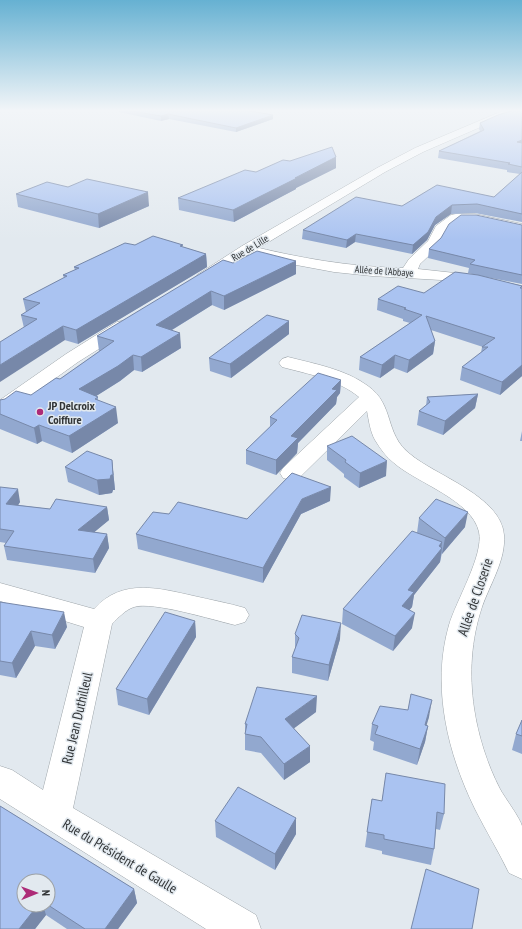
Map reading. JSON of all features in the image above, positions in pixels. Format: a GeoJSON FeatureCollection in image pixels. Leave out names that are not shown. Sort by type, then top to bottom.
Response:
{"type":"FeatureCollection","features":[{"type":"Feature","properties":{"kind":"street","name":"Rue de Lille"},"geometry":{"type":"LineString","coordinates":[[190,285],[247,249],[370,176],[411,153]]}},
{"type":"Feature","properties":{"kind":"street"},"geometry":{"type":"LineString","coordinates":[[408,273],[414,262],[434,243],[441,229],[456,218],[475,218],[522,228]]}},
{"type":"Feature","properties":{"kind":"street","name":"Allée de l'Abbaye"},"geometry":{"type":"LineString","coordinates":[[247,249],[314,264],[372,271],[452,277],[522,291]]}},
{"type":"Feature","properties":{"kind":"street"},"geometry":{"type":"LineString","coordinates":[[0,409],[77,354],[140,316]]}},
{"type":"Feature","properties":{"kind":"street","name":"Allée de Closerie"},"geometry":{"type":"LineString","coordinates":[[288,363],[349,382],[363,390],[370,397],[377,408],[382,432],[393,450],[412,466],[469,501],[479,510],[491,529],[491,551],[462,627],[457,668],[458,694],[461,720],[474,768],[482,788],[522,862]]}},
{"type":"Feature","properties":{"kind":"street"},"geometry":{"type":"LineString","coordinates":[[292,473],[370,397]]}},
{"type":"Feature","properties":{"kind":"street"},"geometry":{"type":"LineString","coordinates":[[0,592],[99,621]]}},
{"type":"Feature","properties":{"kind":"street","name":"Rue Jean Duthilleul"},"geometry":{"type":"LineString","coordinates":[[54,815],[99,621],[108,609],[128,598],[155,596],[235,614]]}},
{"type":"Feature","properties":{"kind":"street","name":"Rue du Président de Gaulle"},"geometry":{"type":"LineString","coordinates":[[1,782],[242,929]]}},
{"type":"Feature","properties":{"kind":"building"},"geometry":{"type":"Polygon","coordinates":[[[313,153],[335,153],[336,157],[233,210],[178,198],[245,170],[256,172],[283,160],[290,161],[313,153]]]}},
{"type":"Feature","properties":{"kind":"building"},"geometry":{"type":"Polygon","coordinates":[[[453,153],[522,153],[522,167],[508,164],[510,163],[453,153]]]}},
{"type":"Feature","properties":{"kind":"building"},"geometry":{"type":"Polygon","coordinates":[[[522,172],[522,214],[477,204],[452,205],[436,217],[428,232],[413,245],[356,234],[347,240],[303,230],[356,197],[402,206],[437,185],[494,197],[522,172]]]}},
{"type":"Feature","properties":{"kind":"building"},"geometry":{"type":"Polygon","coordinates":[[[87,179],[148,192],[98,214],[16,194],[47,182],[68,187],[87,179]]]}},
{"type":"Feature","properties":{"kind":"building"},"geometry":{"type":"Polygon","coordinates":[[[461,215],[476,215],[522,225],[522,275],[470,264],[475,260],[429,249],[441,238],[449,224],[461,215]]]}},
{"type":"Feature","properties":{"kind":"building"},"geometry":{"type":"Polygon","coordinates":[[[153,236],[206,254],[76,330],[63,326],[0,365],[0,342],[37,319],[21,315],[40,303],[23,299],[67,276],[63,275],[79,268],[74,267],[125,243],[135,245],[153,236]]]}},
{"type":"Feature","properties":{"kind":"building"},"geometry":{"type":"Polygon","coordinates":[[[257,251],[296,261],[224,296],[211,291],[156,325],[180,333],[141,357],[133,355],[118,366],[79,389],[98,397],[95,399],[116,407],[69,436],[39,425],[34,428],[0,414],[0,400],[5,399],[16,391],[31,395],[56,378],[60,379],[114,341],[97,336],[223,260],[233,263],[257,251]]]}},
{"type":"Feature","properties":{"kind":"building"},"geometry":{"type":"Polygon","coordinates":[[[455,272],[478,275],[522,286],[520,288],[522,288],[522,365],[502,382],[462,367],[488,347],[482,347],[495,338],[426,316],[435,341],[409,360],[395,355],[382,365],[360,357],[422,315],[378,299],[398,286],[424,293],[455,272]]]}},
{"type":"Feature","properties":{"kind":"building"},"geometry":{"type":"Polygon","coordinates":[[[267,315],[289,321],[230,364],[209,358],[267,315]]]}},
{"type":"Feature","properties":{"kind":"building"},"geometry":{"type":"Polygon","coordinates":[[[318,373],[341,380],[332,389],[337,390],[291,436],[298,438],[276,460],[246,450],[277,420],[270,417],[318,373]]]}},
{"type":"Feature","properties":{"kind":"building"},"geometry":{"type":"Polygon","coordinates":[[[478,394],[445,421],[419,411],[430,402],[427,397],[478,394]]]}},
{"type":"Feature","properties":{"kind":"building"},"geometry":{"type":"Polygon","coordinates":[[[352,436],[387,461],[360,473],[327,446],[352,436]]]}},
{"type":"Feature","properties":{"kind":"building"},"geometry":{"type":"Polygon","coordinates":[[[87,451],[112,460],[113,475],[111,475],[110,479],[97,480],[65,467],[87,451]]]}},
{"type":"Feature","properties":{"kind":"building"},"geometry":{"type":"Polygon","coordinates":[[[292,473],[331,487],[302,499],[263,568],[136,534],[153,512],[169,514],[178,502],[247,519],[292,473]]]}},
{"type":"Feature","properties":{"kind":"building"},"geometry":{"type":"Polygon","coordinates":[[[0,487],[18,489],[6,504],[50,509],[56,499],[107,507],[78,530],[107,534],[93,559],[4,546],[14,531],[0,529],[0,487]]]}},
{"type":"Feature","properties":{"kind":"building"},"geometry":{"type":"Polygon","coordinates":[[[436,499],[468,512],[445,538],[419,518],[436,499]]]}},
{"type":"Feature","properties":{"kind":"building"},"geometry":{"type":"Polygon","coordinates":[[[412,531],[442,542],[439,546],[442,548],[408,590],[414,592],[402,606],[415,613],[395,636],[343,609],[412,531]]]}},
{"type":"Feature","properties":{"kind":"building"},"geometry":{"type":"Polygon","coordinates":[[[0,602],[64,612],[52,635],[31,631],[12,663],[0,661],[0,602]]]}},
{"type":"Feature","properties":{"kind":"building"},"geometry":{"type":"Polygon","coordinates":[[[165,612],[195,621],[147,699],[116,689],[165,612]]]}},
{"type":"Feature","properties":{"kind":"building"},"geometry":{"type":"Polygon","coordinates":[[[302,615],[341,623],[329,665],[292,657],[299,638],[295,634],[302,615]]]}},
{"type":"Feature","properties":{"kind":"building"},"geometry":{"type":"Polygon","coordinates":[[[257,687],[317,696],[285,719],[310,746],[284,764],[261,737],[245,734],[247,724],[245,724],[257,687]]]}},
{"type":"Feature","properties":{"kind":"building"},"geometry":{"type":"Polygon","coordinates":[[[411,694],[432,700],[425,725],[428,726],[420,749],[375,734],[378,726],[372,724],[380,706],[408,710],[411,694]]]}},
{"type":"Feature","properties":{"kind":"building"},"geometry":{"type":"Polygon","coordinates":[[[522,720],[522,736],[516,734],[522,720]]]}},
{"type":"Feature","properties":{"kind":"building"},"geometry":{"type":"Polygon","coordinates":[[[386,773],[445,784],[444,814],[437,812],[434,849],[384,839],[384,835],[367,832],[372,799],[382,801],[386,773]]]}},
{"type":"Feature","properties":{"kind":"building"},"geometry":{"type":"Polygon","coordinates":[[[238,787],[296,818],[275,854],[215,821],[238,787]]]}},
{"type":"Feature","properties":{"kind":"building"},"geometry":{"type":"Polygon","coordinates":[[[0,806],[134,889],[105,929],[85,929],[56,910],[56,873],[16,873],[16,913],[32,913],[19,929],[0,929],[0,806]]]}},
{"type":"Feature","properties":{"kind":"building"},"geometry":{"type":"Polygon","coordinates":[[[426,869],[479,889],[472,929],[411,929],[426,869]]]}},
{"type":"Feature","properties":{"kind":"place","name":"JP Delcroix Coiffure"},"geometry":{"type":"Point","coordinates":[40,412]}}]}
